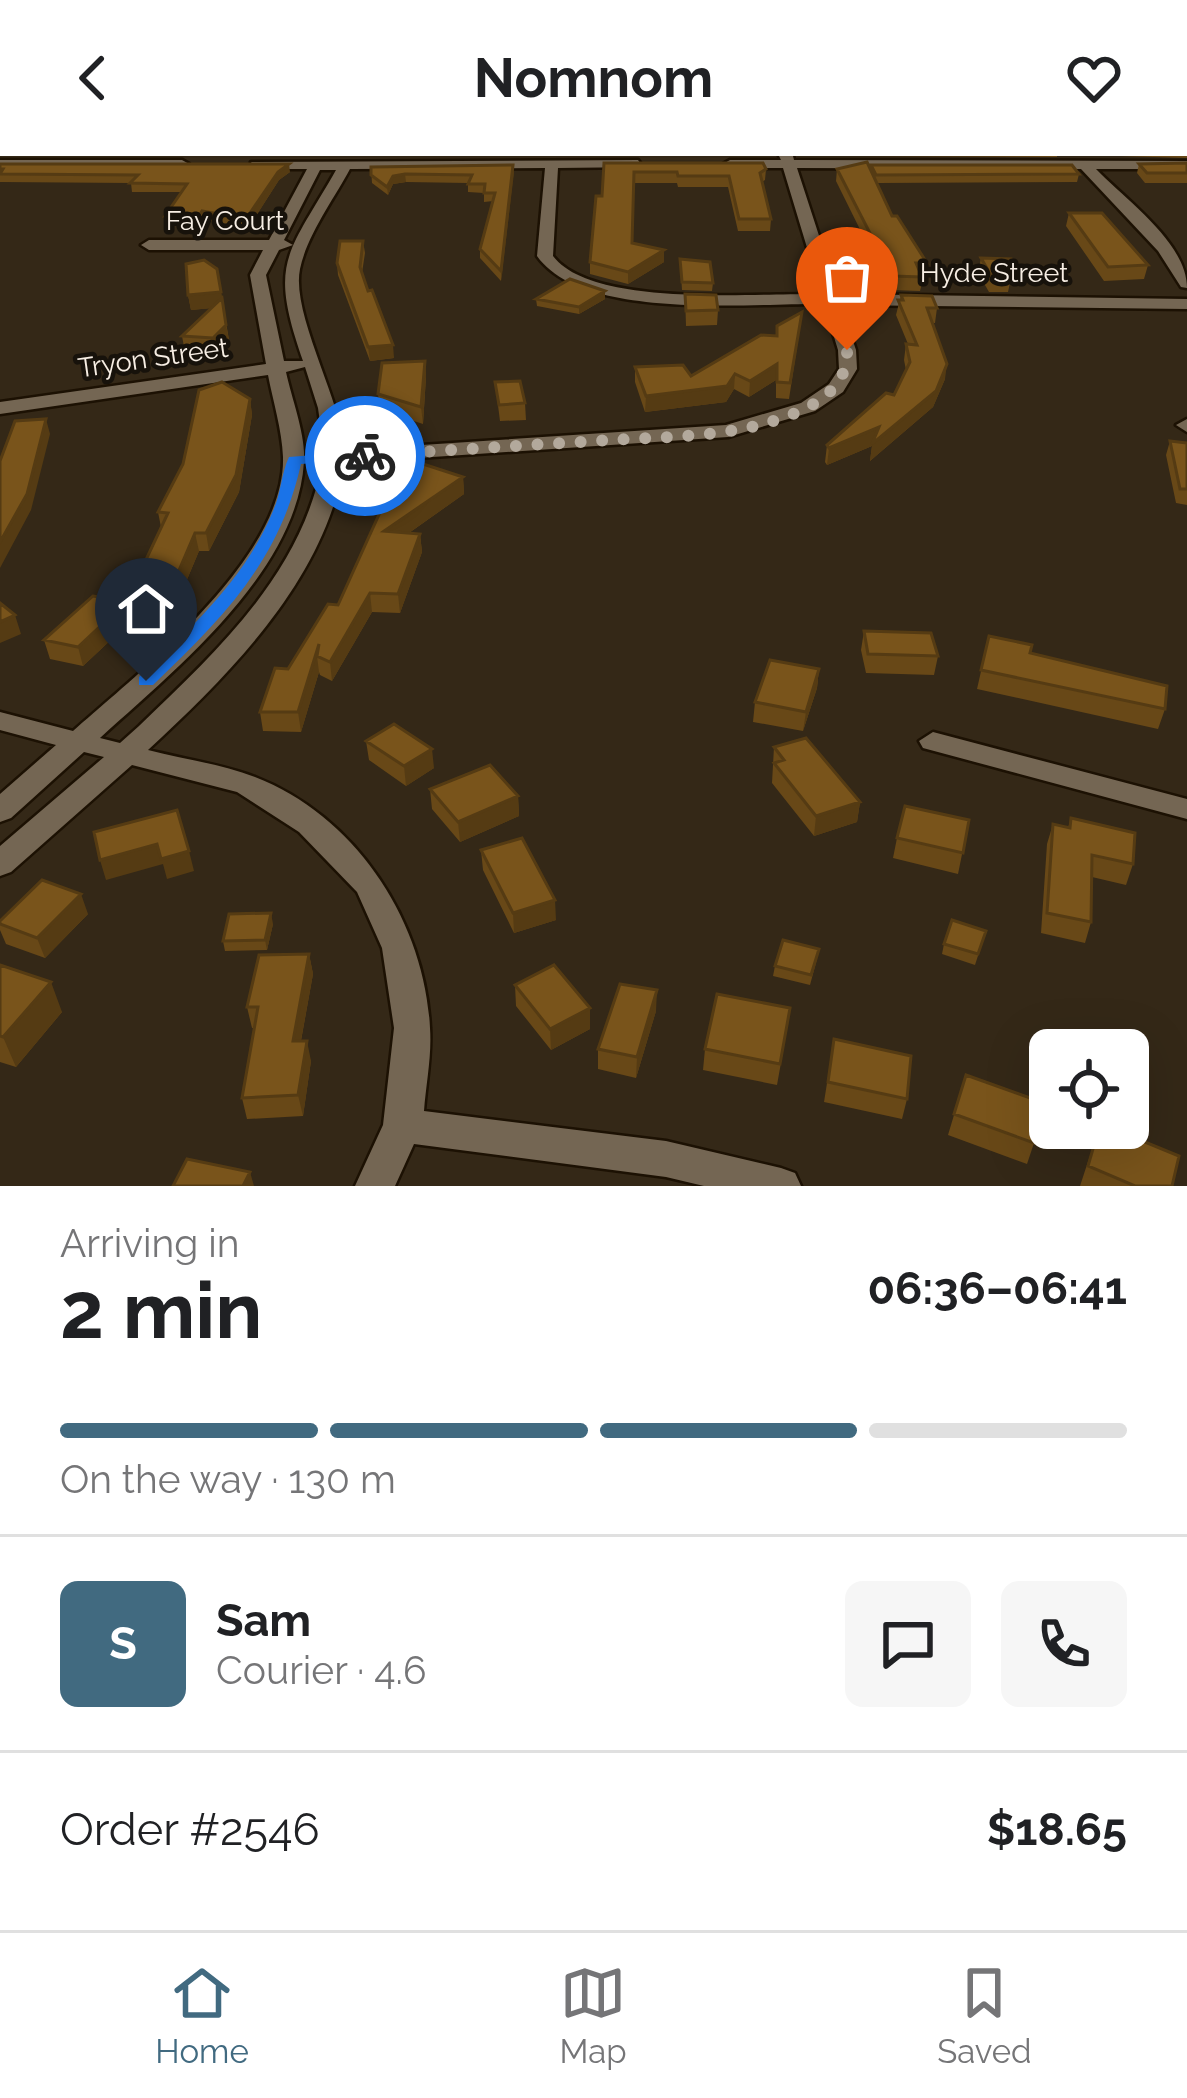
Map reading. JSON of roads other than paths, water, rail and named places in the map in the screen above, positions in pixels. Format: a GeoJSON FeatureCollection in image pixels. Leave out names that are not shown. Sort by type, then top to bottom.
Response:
{"type":"FeatureCollection","features":[{"type":"Feature","properties":{"kind":"street"},"geometry":{"type":"LineString","coordinates":[[0,864],[212,672],[284,586],[321,512],[336,458],[332,419],[291,292],[292,265],[344,168],[334,160]]}},
{"type":"Feature","properties":{"kind":"street"},"geometry":{"type":"LineString","coordinates":[[0,811],[180,651],[246,576],[282,509],[294,460],[279,367],[257,286],[263,260],[315,167],[334,160]]}},
{"type":"Feature","properties":{"kind":"street"},"geometry":{"type":"LineString","coordinates":[[236,164],[334,160],[646,164]]}},
{"type":"Feature","properties":{"kind":"street"},"geometry":{"type":"LineString","coordinates":[[294,460],[659,437],[768,423],[808,407],[836,388],[848,369],[788,160]]}},
{"type":"Feature","properties":{"kind":"street"},"geometry":{"type":"LineString","coordinates":[[706,164],[788,160],[1187,165]]}},
{"type":"Feature","properties":{"kind":"street"},"geometry":{"type":"LineString","coordinates":[[0,164],[188,164]]}},
{"type":"Feature","properties":{"kind":"street","name":"Hyde Street"},"geometry":{"type":"LineString","coordinates":[[552,164],[545,256],[566,277],[598,289],[652,297],[1187,304]]}},
{"type":"Feature","properties":{"kind":"street"},"geometry":{"type":"LineString","coordinates":[[1084,164],[1164,248],[1187,284]]}},
{"type":"Feature","properties":{"kind":"street","name":"Fay Court"},"geometry":{"type":"LineString","coordinates":[[149,245],[302,245]]}},
{"type":"Feature","properties":{"kind":"street","name":"Tryon Street"},"geometry":{"type":"LineString","coordinates":[[0,408],[314,363]]}},
{"type":"Feature","properties":{"kind":"street"},"geometry":{"type":"LineString","coordinates":[[0,721],[248,784],[310,824],[370,886],[399,948],[412,1028],[403,1125],[375,1186]]}},
{"type":"Feature","properties":{"kind":"street"},"geometry":{"type":"LineString","coordinates":[[933,741],[1187,809]]}},
{"type":"Feature","properties":{"kind":"street"},"geometry":{"type":"LineString","coordinates":[[403,1125],[666,1159],[781,1186]]}}]}
